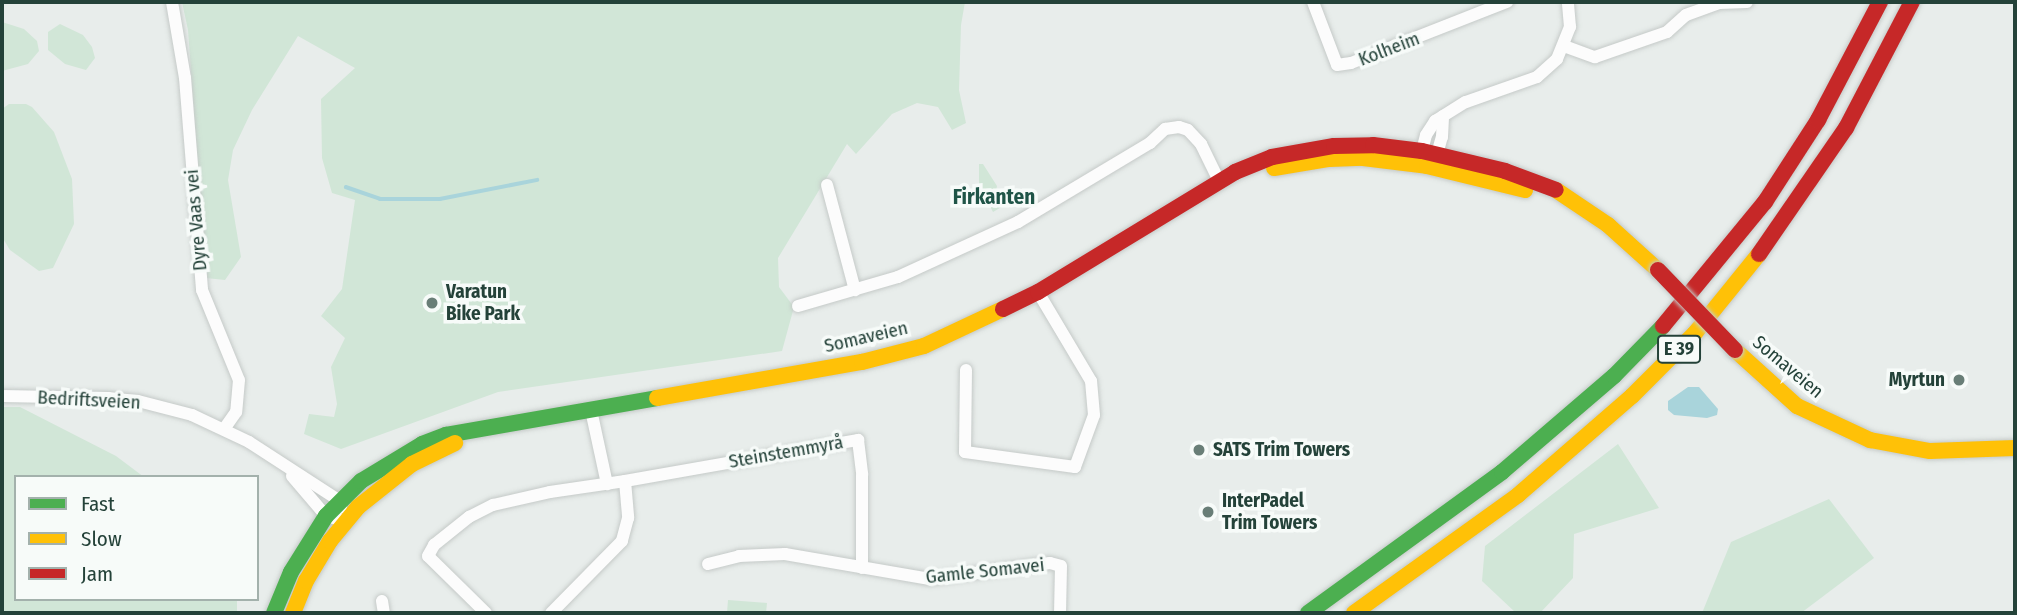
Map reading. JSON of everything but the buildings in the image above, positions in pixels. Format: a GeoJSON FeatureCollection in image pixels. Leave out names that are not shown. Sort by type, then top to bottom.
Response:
{"type":"FeatureCollection","features":[{"type":"Feature","properties":{"kind":"main road","name":"E 39"},"geometry":{"type":"LineString","coordinates":[[1308,613],[1502,472],[1614,376],[1671,318],[1765,202],[1818,120],[1880,2]]}},
{"type":"Feature","properties":{"kind":"main road","name":"E 39"},"geometry":{"type":"LineString","coordinates":[[1354,613],[1518,495],[1632,396],[1695,333],[1755,260],[1816,174],[1846,128],[1912,2]]}},
{"type":"Feature","properties":{"kind":"main road","name":"Somaveien"},"geometry":{"type":"LineString","coordinates":[[274,613],[291,572],[326,516],[340,501],[361,481],[403,454],[446,435],[862,362],[924,346],[961,331],[1038,292],[1220,183],[1282,167],[1329,159],[1429,157],[1535,181],[1560,192],[1608,225],[1658,270],[1735,350],[1797,406],[1870,440],[1930,451],[2015,447]]}},
{"type":"Feature","properties":{"kind":"main road","name":"Somaveien"},"geometry":{"type":"LineString","coordinates":[[293,613],[312,571],[345,521],[374,492],[412,464],[484,429]]}},
{"type":"Feature","properties":{"kind":"street","name":"Dyre Vaas vei"},"geometry":{"type":"LineString","coordinates":[[172,2],[185,78],[202,290],[239,380],[236,412],[225,428]]}},
{"type":"Feature","properties":{"kind":"street","name":"Kolheim"},"geometry":{"type":"LineString","coordinates":[[1313,2],[1337,65],[1363,59],[1504,2]]}},
{"type":"Feature","properties":{"kind":"street"},"geometry":{"type":"LineString","coordinates":[[1429,157],[1443,116],[1466,102],[1537,77],[1557,59],[1570,27],[1567,2]]}},
{"type":"Feature","properties":{"kind":"street"},"geometry":{"type":"LineString","coordinates":[[1564,46],[1595,57],[1667,32],[1686,15],[1718,3],[1747,2]]}},
{"type":"Feature","properties":{"kind":"street"},"geometry":{"type":"LineString","coordinates":[[797,306],[898,277],[1018,222],[1150,142],[1165,129],[1179,127],[1188,130],[1201,144],[1220,183]]}},
{"type":"Feature","properties":{"kind":"street"},"geometry":{"type":"LineString","coordinates":[[827,185],[855,290]]}},
{"type":"Feature","properties":{"kind":"street"},"geometry":{"type":"LineString","coordinates":[[966,370],[965,453],[1075,467],[1094,415],[1091,381],[1038,292]]}},
{"type":"Feature","properties":{"kind":"street","name":"Bedriftsveien"},"geometry":{"type":"LineString","coordinates":[[2,396],[138,401],[180,411],[225,428],[340,501]]}},
{"type":"Feature","properties":{"kind":"street"},"geometry":{"type":"LineString","coordinates":[[591,410],[607,484]]}},
{"type":"Feature","properties":{"kind":"street","name":"Steinstemmyrå"},"geometry":{"type":"LineString","coordinates":[[486,613],[428,556],[435,545],[460,523],[494,505],[855,439],[860,446],[862,568]]}},
{"type":"Feature","properties":{"kind":"street","name":"Bedriftsveien"},"geometry":{"type":"LineString","coordinates":[[285,468],[326,516]]}},
{"type":"Feature","properties":{"kind":"street"},"geometry":{"type":"LineString","coordinates":[[551,613],[622,541],[628,518],[625,481]]}},
{"type":"Feature","properties":{"kind":"street"},"geometry":{"type":"LineString","coordinates":[[326,516],[345,521],[340,501]]}},
{"type":"Feature","properties":{"kind":"street","name":"Gamle Somavei"},"geometry":{"type":"LineString","coordinates":[[708,564],[766,554],[930,579],[1050,563],[1061,566],[1060,613]]}},
{"type":"Feature","properties":{"kind":"green space"},"geometry":{"type":"Polygon","coordinates":[[[182,2],[965,2],[961,25],[959,90],[966,123],[952,130],[938,107],[917,103],[892,114],[856,154],[847,144],[778,258],[779,287],[794,307],[782,351],[498,392],[341,449],[304,434],[309,414],[334,417],[337,404],[331,367],[345,338],[321,316],[342,289],[355,200],[332,193],[322,158],[321,99],[355,68],[298,36],[252,110],[233,150],[228,180],[241,257],[225,280],[206,278],[188,30],[182,2]]]}},
{"type":"Feature","properties":{"kind":"green space"},"geometry":{"type":"Polygon","coordinates":[[[2,22],[24,29],[37,41],[39,51],[28,64],[2,71],[2,22]]]}},
{"type":"Feature","properties":{"kind":"green space"},"geometry":{"type":"Polygon","coordinates":[[[60,24],[83,35],[92,47],[95,58],[86,70],[65,64],[48,50],[48,32],[60,24]]]}},
{"type":"Feature","properties":{"kind":"green space"},"geometry":{"type":"Polygon","coordinates":[[[9,104],[26,104],[32,107],[54,132],[72,179],[74,224],[53,268],[39,271],[10,250],[2,237],[2,109],[9,104]]]}},
{"type":"Feature","properties":{"kind":"green space"},"geometry":{"type":"Polygon","coordinates":[[[979,164],[983,164],[997,186],[996,191],[1005,205],[993,212],[979,185],[979,164]]]}},
{"type":"Feature","properties":{"kind":"green space"},"geometry":{"type":"Polygon","coordinates":[[[2,407],[20,407],[116,456],[141,475],[14,475],[14,601],[237,601],[237,613],[2,613],[2,407]]]}},
{"type":"Feature","properties":{"kind":"green space"},"geometry":{"type":"Polygon","coordinates":[[[1618,444],[1659,508],[1574,534],[1573,578],[1540,613],[1516,613],[1482,581],[1485,546],[1618,444]]]}},
{"type":"Feature","properties":{"kind":"green space"},"geometry":{"type":"Polygon","coordinates":[[[1829,499],[1874,558],[1801,613],[1702,613],[1731,542],[1829,499]]]}},
{"type":"Feature","properties":{"kind":"green space"},"geometry":{"type":"Polygon","coordinates":[[[728,600],[767,603],[766,613],[727,613],[728,600]]]}},
{"type":"Feature","properties":{"kind":"water"},"geometry":{"type":"Polygon","coordinates":[[[1688,387],[1699,387],[1718,409],[1717,415],[1707,418],[1674,415],[1668,410],[1668,401],[1688,387]]]}},
{"type":"Feature","properties":{"kind":"waterway"},"geometry":{"type":"LineString","coordinates":[[346,187],[380,199],[440,199],[537,180]]}},
{"type":"Feature","properties":{"kind":"traffic: fast"},"geometry":{"type":"LineString","coordinates":[[1308,613],[1502,472],[1614,376],[1663,326]]}},
{"type":"Feature","properties":{"kind":"traffic: fast"},"geometry":{"type":"LineString","coordinates":[[274,613],[291,572],[326,516],[361,481],[422,444],[446,435],[657,398]]}},
{"type":"Feature","properties":{"kind":"traffic: slow"},"geometry":{"type":"LineString","coordinates":[[1274,168],[1329,159],[1363,158],[1427,166],[1525,190]]}},
{"type":"Feature","properties":{"kind":"traffic: slow"},"geometry":{"type":"LineString","coordinates":[[1556,190],[1608,225],[1658,270]]}},
{"type":"Feature","properties":{"kind":"traffic: slow"},"geometry":{"type":"LineString","coordinates":[[1354,613],[1518,495],[1632,396],[1695,333],[1759,254]]}},
{"type":"Feature","properties":{"kind":"traffic: slow"},"geometry":{"type":"LineString","coordinates":[[657,398],[862,362],[924,346],[1003,309]]}},
{"type":"Feature","properties":{"kind":"traffic: slow"},"geometry":{"type":"LineString","coordinates":[[1735,350],[1797,406],[1870,440],[1930,451],[2015,448]]}},
{"type":"Feature","properties":{"kind":"traffic: slow"},"geometry":{"type":"LineString","coordinates":[[293,613],[306,581],[330,541],[358,507],[412,464],[455,443]]}},
{"type":"Feature","properties":{"kind":"traffic: jam"},"geometry":{"type":"LineString","coordinates":[[1663,326],[1765,202],[1818,120],[1880,2]]}},
{"type":"Feature","properties":{"kind":"traffic: jam"},"geometry":{"type":"LineString","coordinates":[[1759,254],[1846,128],[1912,2]]}},
{"type":"Feature","properties":{"kind":"traffic: jam"},"geometry":{"type":"LineString","coordinates":[[1003,309],[1038,292],[1235,172],[1272,157],[1334,146],[1373,145],[1422,151],[1505,171],[1556,190]]}},
{"type":"Feature","properties":{"kind":"traffic: jam"},"geometry":{"type":"LineString","coordinates":[[1658,270],[1735,350]]}},
{"type":"Feature","properties":{"kind":"place","name":"Varatun Bike Park"},"geometry":{"type":"Point","coordinates":[432,303]}},
{"type":"Feature","properties":{"kind":"place","name":"Myrtun"},"geometry":{"type":"Point","coordinates":[1959,380]}},
{"type":"Feature","properties":{"kind":"place","name":"SATS Trim Towers"},"geometry":{"type":"Point","coordinates":[1199,450]}},
{"type":"Feature","properties":{"kind":"place","name":"InterPadel Trim Towers"},"geometry":{"type":"Point","coordinates":[1208,512]}},
{"type":"Feature","properties":{"kind":"district","name":"Firkanten"},"geometry":{"type":"Point","coordinates":[994,197]}}]}
